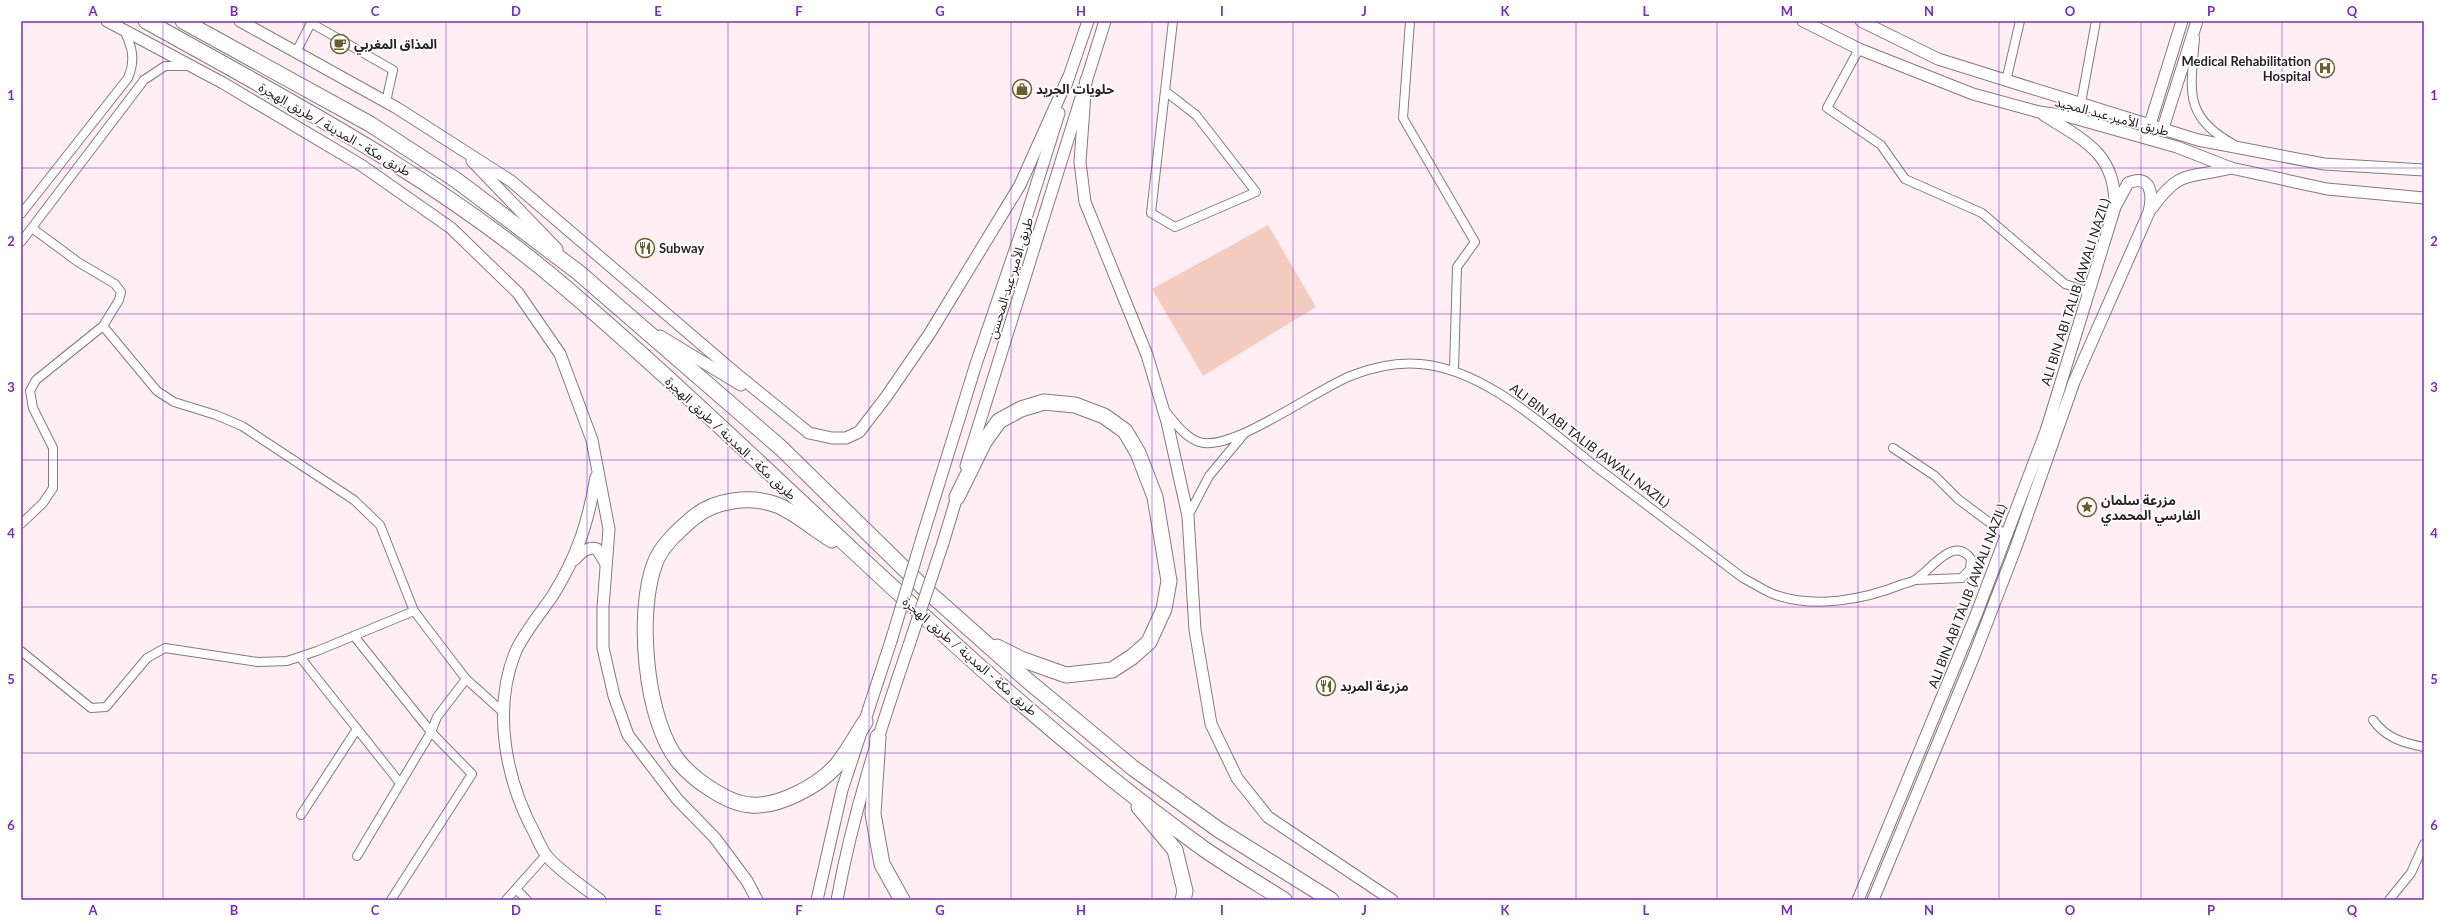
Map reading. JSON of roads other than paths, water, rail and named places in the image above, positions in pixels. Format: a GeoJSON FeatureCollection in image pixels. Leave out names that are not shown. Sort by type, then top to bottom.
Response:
{"type":"FeatureCollection","features":[{"type":"Feature","properties":{"kind":"highway","name":"طريق مكة - المدينة / طريق الهجرة"},"geometry":{"type":"LineString","coordinates":[[146,21],[368,145],[461,206],[566,287],[865,561],[916,611],[1123,787],[1207,851],[1284,900]]}},
{"type":"Feature","properties":{"kind":"highway","name":"طريق مكة - المدينة / طريق الهجرة"},"geometry":{"type":"LineString","coordinates":[[183,21],[370,124],[456,180],[578,272],[781,448],[927,591],[979,638],[1133,768],[1219,830],[1331,900]]}},
{"type":"Feature","properties":{"kind":"highway"},"geometry":{"type":"LineString","coordinates":[[957,497],[984,442],[999,421],[1021,409],[1044,402],[1075,405],[1104,416],[1125,431],[1138,453],[1155,496],[1169,581],[1164,609],[1149,642],[1132,657],[1112,670],[1066,675],[1022,659],[979,638]]}},
{"type":"Feature","properties":{"kind":"highway"},"geometry":{"type":"LineString","coordinates":[[865,561],[777,505],[745,500],[713,505],[682,527],[655,562],[646,594],[646,667],[659,723],[678,762],[698,781],[722,795],[751,805],[777,801],[807,790],[836,766],[865,722]]}},
{"type":"Feature","properties":{"kind":"highway"},"geometry":{"type":"LineString","coordinates":[[878,737],[873,814],[882,864],[902,900]]}},
{"type":"Feature","properties":{"kind":"highway"},"geometry":{"type":"LineString","coordinates":[[1123,787],[1175,850],[1185,891],[1183,900]]}},
{"type":"Feature","properties":{"kind":"main road"},"geometry":{"type":"LineString","coordinates":[[107,21],[190,66],[361,165],[451,228],[518,293],[560,354],[592,440],[609,529],[606,564],[603,648],[614,696],[628,735],[677,799],[715,838],[747,881],[757,900]]}},
{"type":"Feature","properties":{"kind":"main road"},"geometry":{"type":"LineString","coordinates":[[240,21],[386,102],[511,181],[779,409],[809,433],[832,438],[846,438],[858,432],[871,418],[958,290],[1020,185],[1068,78]]}},
{"type":"Feature","properties":{"kind":"main road","name":"طريق الأمير عبد المحسن"},"geometry":{"type":"LineString","coordinates":[[817,900],[833,821],[891,641],[976,364],[1047,152],[1068,78],[1088,21]]}},
{"type":"Feature","properties":{"kind":"main road","name":"طريق الأمير عبد المحسن"},"geometry":{"type":"LineString","coordinates":[[837,900],[847,842],[878,737],[943,543],[1105,21]]}},
{"type":"Feature","properties":{"kind":"main road","name":"طريق الأمير عبد المجيد"},"geometry":{"type":"LineString","coordinates":[[1803,21],[1859,49],[1973,94],[2039,112],[2067,116],[2177,147],[2231,168],[2327,189],[2424,198]]}},
{"type":"Feature","properties":{"kind":"main road","name":"طريق الأمير عبد المجيد"},"geometry":{"type":"LineString","coordinates":[[1861,21],[1938,59],[2198,140],[2242,150],[2324,164],[2424,170]]}},
{"type":"Feature","properties":{"kind":"main road"},"geometry":{"type":"LineString","coordinates":[[2150,124],[2182,21]]}},
{"type":"Feature","properties":{"kind":"main road"},"geometry":{"type":"LineString","coordinates":[[2163,128],[2196,24]]}},
{"type":"Feature","properties":{"kind":"main road"},"geometry":{"type":"LineString","coordinates":[[1086,80],[1080,162],[1085,202],[1147,354],[1163,409],[1188,516],[1195,630],[1211,724],[1237,778],[1268,817],[1306,845],[1392,900]]}},
{"type":"Feature","properties":{"kind":"main road"},"geometry":{"type":"LineString","coordinates":[[2039,112],[2099,153],[2112,177],[2115,207]]}},
{"type":"Feature","properties":{"kind":"main road"},"geometry":{"type":"LineString","coordinates":[[458,147],[578,272]]}},
{"type":"Feature","properties":{"kind":"main road"},"geometry":{"type":"LineString","coordinates":[[2149,212],[2169,186],[2181,178],[2231,168]]}},
{"type":"Feature","properties":{"kind":"main road","name":"ALI BIN ABI TALIB (AWALI NAZIL)"},"geometry":{"type":"LineString","coordinates":[[1858,900],[1937,714],[2046,430],[2090,292],[2115,207],[2128,183],[2140,182],[2149,186],[2152,192],[2149,212],[2074,382],[2016,547],[1977,648],[1873,900]]}},
{"type":"Feature","properties":{"kind":"main road"},"geometry":{"type":"LineString","coordinates":[[636,321],[779,409]]}},
{"type":"Feature","properties":{"kind":"main road"},"geometry":{"type":"LineString","coordinates":[[597,470],[588,520],[572,560],[515,653],[504,692],[504,734],[514,790],[526,818],[546,855],[598,900]]}},
{"type":"Feature","properties":{"kind":"main road"},"geometry":{"type":"LineString","coordinates":[[572,560],[582,551],[593,547],[597,549],[606,564]]}},
{"type":"Feature","properties":{"kind":"street"},"geometry":{"type":"LineString","coordinates":[[1165,91],[1196,115],[1256,192],[1176,227],[1151,214],[1165,91],[1173,21]]}},
{"type":"Feature","properties":{"kind":"street"},"geometry":{"type":"LineString","coordinates":[[1410,21],[1403,118],[1475,242],[1457,267],[1454,370]]}},
{"type":"Feature","properties":{"kind":"street"},"geometry":{"type":"LineString","coordinates":[[2006,81],[2020,21]]}},
{"type":"Feature","properties":{"kind":"street"},"geometry":{"type":"LineString","coordinates":[[2081,103],[2096,21]]}},
{"type":"Feature","properties":{"kind":"street"},"geometry":{"type":"LineString","coordinates":[[296,52],[311,23],[393,70],[386,102]]}},
{"type":"Feature","properties":{"kind":"street"},"geometry":{"type":"LineString","coordinates":[[2196,24],[2192,78],[2196,113],[2219,136],[2242,150]]}},
{"type":"Feature","properties":{"kind":"street"},"geometry":{"type":"LineString","coordinates":[[21,214],[45,186],[128,78],[133,66],[134,55],[124,30]]}},
{"type":"Feature","properties":{"kind":"street"},"geometry":{"type":"LineString","coordinates":[[1859,49],[1828,108],[1881,145],[1905,179],[1982,213],[2065,284],[2090,292]]}},
{"type":"Feature","properties":{"kind":"street"},"geometry":{"type":"LineString","coordinates":[[21,242],[144,80],[165,66],[190,66]]}},
{"type":"Feature","properties":{"kind":"street"},"geometry":{"type":"LineString","coordinates":[[45,186],[57,195]]}},
{"type":"Feature","properties":{"kind":"street"},"geometry":{"type":"LineString","coordinates":[[21,524],[43,503],[53,488],[55,467],[53,448],[33,408],[30,391],[36,380],[103,326],[119,300],[121,292],[115,284],[78,262],[32,228]]}},
{"type":"Feature","properties":{"kind":"street"},"geometry":{"type":"LineString","coordinates":[[103,326],[157,391],[174,402],[216,415],[242,426],[354,500],[371,515],[380,525],[414,610],[466,679],[504,713]]}},
{"type":"Feature","properties":{"kind":"street","name":"ALI BIN ABI TALIB (AWALI NAZIL)"},"geometry":{"type":"LineString","coordinates":[[1244,434],[1352,375],[1386,365],[1420,364],[1454,370],[1501,394],[1737,574],[1772,594],[1800,601],[1841,600],[1872,594],[1915,580],[1962,578],[1970,569],[1971,559],[1962,551],[1950,552],[1915,580]]}},
{"type":"Feature","properties":{"kind":"street"},"geometry":{"type":"LineString","coordinates":[[1163,409],[1188,436],[1200,443],[1216,441],[1244,434]]}},
{"type":"Feature","properties":{"kind":"street"},"geometry":{"type":"LineString","coordinates":[[1188,516],[1209,476],[1244,434]]}},
{"type":"Feature","properties":{"kind":"street"},"geometry":{"type":"LineString","coordinates":[[1893,448],[1935,476],[1958,499],[2006,535]]}},
{"type":"Feature","properties":{"kind":"street"},"geometry":{"type":"LineString","coordinates":[[21,651],[91,708],[106,707],[147,658],[165,648],[258,662],[287,661],[354,636],[414,610]]}},
{"type":"Feature","properties":{"kind":"street"},"geometry":{"type":"LineString","coordinates":[[354,636],[432,732],[472,774],[391,900]]}},
{"type":"Feature","properties":{"kind":"street"},"geometry":{"type":"LineString","coordinates":[[300,657],[400,783]]}},
{"type":"Feature","properties":{"kind":"street"},"geometry":{"type":"LineString","coordinates":[[357,856],[432,732],[437,717],[466,679]]}},
{"type":"Feature","properties":{"kind":"street"},"geometry":{"type":"LineString","coordinates":[[2373,720],[2384,732],[2394,739],[2406,744],[2424,747]]}},
{"type":"Feature","properties":{"kind":"street"},"geometry":{"type":"LineString","coordinates":[[301,815],[357,729]]}},
{"type":"Feature","properties":{"kind":"street"},"geometry":{"type":"LineString","coordinates":[[2391,899],[2411,873],[2424,844]]}},
{"type":"Feature","properties":{"kind":"street"},"geometry":{"type":"LineString","coordinates":[[506,900],[546,855]]}},
{"type":"Feature","properties":{"kind":"street"},"geometry":{"type":"LineString","coordinates":[[516,889],[527,900]]}},
{"type":"Feature","properties":{"kind":"place","name":"المذاق المغربي"},"geometry":{"type":"Point","coordinates":[340,44]}},
{"type":"Feature","properties":{"kind":"place","name":"Medical Rehabilitation Hospital"},"geometry":{"type":"Point","coordinates":[2325,68]}},
{"type":"Feature","properties":{"kind":"place","name":"حلويات الجريد"},"geometry":{"type":"Point","coordinates":[1022,89]}},
{"type":"Feature","properties":{"kind":"place","name":"Subway"},"geometry":{"type":"Point","coordinates":[645,248]}},
{"type":"Feature","properties":{"kind":"place","name":"مزرعة سلمان الفارسي المحمدي"},"geometry":{"type":"Point","coordinates":[2087,507]}},
{"type":"Feature","properties":{"kind":"place","name":"مزرعة المربد"},"geometry":{"type":"Point","coordinates":[1326,686]}}]}
